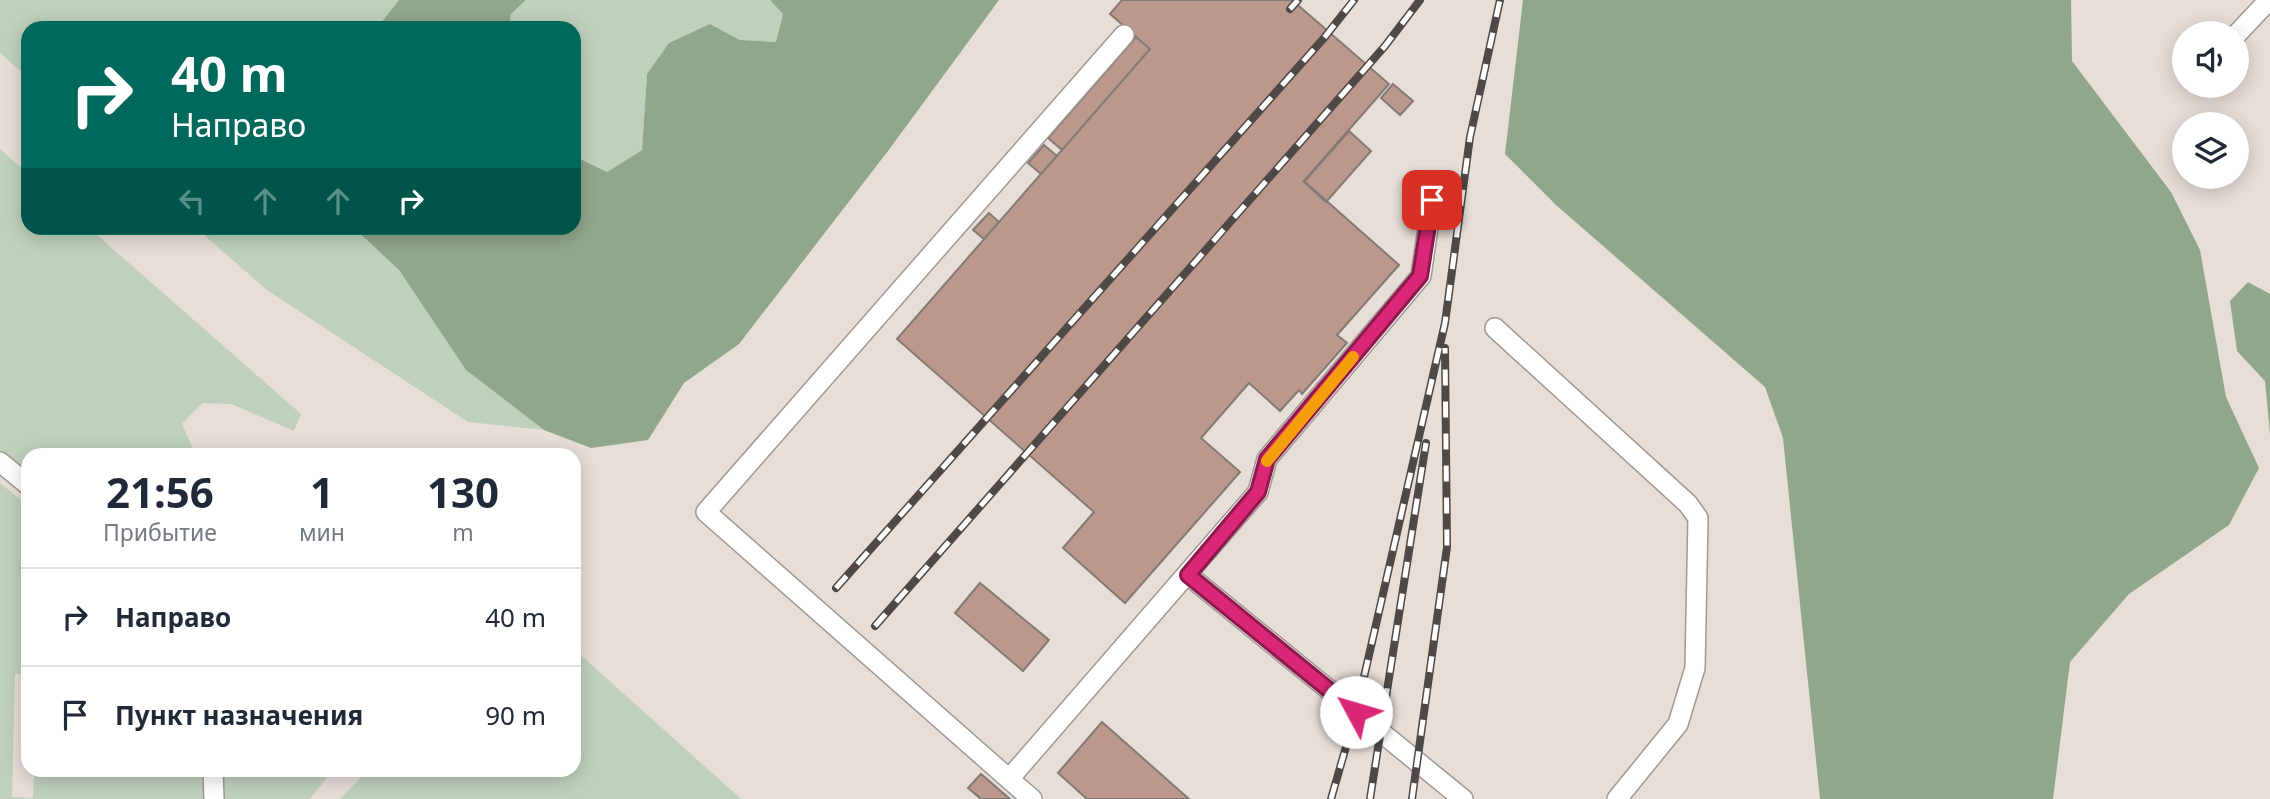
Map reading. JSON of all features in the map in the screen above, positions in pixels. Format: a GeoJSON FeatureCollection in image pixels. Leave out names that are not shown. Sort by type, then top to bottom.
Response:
{"type":"FeatureCollection","features":[{"type":"Feature","properties":{"kind":"lane"},"geometry":{"type":"LineString","coordinates":[[2249,21],[2269,0]]}},
{"type":"Feature","properties":{"kind":"lane"},"geometry":{"type":"LineString","coordinates":[[1032,799],[706,512],[1124,35]]}},
{"type":"Feature","properties":{"kind":"lane"},"geometry":{"type":"LineString","coordinates":[[1009,779],[1258,492],[1267,459],[1420,276],[1432,200]]}},
{"type":"Feature","properties":{"kind":"lane"},"geometry":{"type":"LineString","coordinates":[[1495,328],[1688,504],[1698,519],[1695,668],[1678,724],[1617,799]]}},
{"type":"Feature","properties":{"kind":"lane"},"geometry":{"type":"LineString","coordinates":[[0,462],[21,479]]}},
{"type":"Feature","properties":{"kind":"lane"},"geometry":{"type":"LineString","coordinates":[[1188,575],[1463,799]]}},
{"type":"Feature","properties":{"kind":"lane"},"geometry":{"type":"LineString","coordinates":[[213,777],[214,799]]}},
{"type":"Feature","properties":{"kind":"green space"},"geometry":{"type":"Polygon","coordinates":[[[0,0],[399,0],[382,21],[21,21],[21,72],[0,53],[0,0]]]}},
{"type":"Feature","properties":{"kind":"green space"},"geometry":{"type":"Polygon","coordinates":[[[399,0],[526,0],[511,14],[510,21],[382,21],[399,0]]]}},
{"type":"Feature","properties":{"kind":"green space"},"geometry":{"type":"Polygon","coordinates":[[[526,0],[770,0],[783,14],[776,42],[740,40],[710,24],[647,74],[642,150],[607,172],[581,159],[581,21],[510,21],[511,14],[526,0]]]}},
{"type":"Feature","properties":{"kind":"green space"},"geometry":{"type":"Polygon","coordinates":[[[770,0],[999,0],[888,151],[739,344],[684,383],[648,440],[591,448],[544,430],[466,370],[399,270],[362,235],[581,235],[581,159],[607,172],[642,150],[647,74],[669,43],[710,24],[740,40],[776,42],[783,14],[770,0]]]}},
{"type":"Feature","properties":{"kind":"green space"},"geometry":{"type":"Polygon","coordinates":[[[1523,0],[2071,0],[2072,61],[2171,192],[2200,250],[2226,397],[2259,468],[2229,525],[2129,594],[2070,662],[2053,799],[1820,799],[1783,438],[1765,387],[1556,205],[1505,154],[1523,0]]]}},
{"type":"Feature","properties":{"kind":"green space"},"geometry":{"type":"Polygon","coordinates":[[[0,149],[21,168],[21,235],[97,235],[301,414],[294,431],[231,404],[202,403],[182,424],[193,448],[21,448],[21,472],[0,457],[0,149]]]}},
{"type":"Feature","properties":{"kind":"green space"},"geometry":{"type":"Polygon","coordinates":[[[204,235],[362,235],[399,270],[466,370],[544,430],[468,422],[267,290],[204,235]]]}},
{"type":"Feature","properties":{"kind":"green space"},"geometry":{"type":"Polygon","coordinates":[[[2248,282],[2270,294],[2270,434],[2265,381],[2237,351],[2230,301],[2248,282]]]}},
{"type":"Feature","properties":{"kind":"green space"},"geometry":{"type":"Polygon","coordinates":[[[0,483],[21,500],[21,674],[15,674],[12,797],[33,798],[34,777],[202,777],[204,799],[0,799],[0,483]]]}},
{"type":"Feature","properties":{"kind":"green space"},"geometry":{"type":"Polygon","coordinates":[[[581,655],[741,799],[340,799],[361,777],[581,777],[581,655]]]}},
{"type":"Feature","properties":{"kind":"green space"},"geometry":{"type":"Polygon","coordinates":[[[219,777],[327,777],[310,799],[224,799],[219,777]]]}},
{"type":"Feature","properties":{"kind":"building"},"geometry":{"type":"Polygon","coordinates":[[[1122,0],[1292,0],[1389,84],[1304,181],[1399,265],[1337,335],[1347,343],[1302,394],[1299,390],[1280,411],[1249,383],[1201,438],[1240,472],[1125,603],[1063,548],[1094,512],[897,339],[1150,49],[1110,14],[1122,0]]]}},
{"type":"Feature","properties":{"kind":"building"},"geometry":{"type":"Polygon","coordinates":[[[1136,37],[1150,49],[1062,150],[1048,138],[1136,37]]]}},
{"type":"Feature","properties":{"kind":"building"},"geometry":{"type":"Polygon","coordinates":[[[1393,84],[1413,101],[1400,115],[1381,98],[1393,84]]]}},
{"type":"Feature","properties":{"kind":"building"},"geometry":{"type":"Polygon","coordinates":[[[1349,131],[1371,151],[1326,202],[1304,182],[1349,131]]]}},
{"type":"Feature","properties":{"kind":"building"},"geometry":{"type":"Polygon","coordinates":[[[1044,145],[1057,156],[1041,174],[1028,163],[1044,145]]]}},
{"type":"Feature","properties":{"kind":"building"},"geometry":{"type":"Polygon","coordinates":[[[989,213],[999,222],[984,239],[973,230],[989,213]]]}},
{"type":"Feature","properties":{"kind":"building"},"geometry":{"type":"Polygon","coordinates":[[[980,583],[1049,640],[1023,671],[955,613],[980,583]]]}},
{"type":"Feature","properties":{"kind":"building"},"geometry":{"type":"Polygon","coordinates":[[[1102,722],[1189,799],[1087,799],[1058,773],[1102,722]]]}},
{"type":"Feature","properties":{"kind":"building"},"geometry":{"type":"Polygon","coordinates":[[[981,774],[1010,799],[981,799],[968,788],[981,774]]]}},
{"type":"Feature","properties":{"kind":"railway"},"geometry":{"type":"LineString","coordinates":[[1290,9],[1298,0]]}},
{"type":"Feature","properties":{"kind":"railway"},"geometry":{"type":"LineString","coordinates":[[836,588],[1324,38],[1354,0]]}},
{"type":"Feature","properties":{"kind":"railway"},"geometry":{"type":"LineString","coordinates":[[875,626],[1385,46],[1420,0]]}},
{"type":"Feature","properties":{"kind":"railway"},"geometry":{"type":"LineString","coordinates":[[1331,799],[1356,712],[1445,323],[1470,137],[1500,0]]}},
{"type":"Feature","properties":{"kind":"railway"},"geometry":{"type":"LineString","coordinates":[[1412,799],[1447,547],[1445,348]]}},
{"type":"Feature","properties":{"kind":"railway"},"geometry":{"type":"LineString","coordinates":[[1370,799],[1426,443]]}},
{"type":"Feature","properties":{"kind":"slow traffic"},"geometry":{"type":"LineString","coordinates":[[1267,461],[1353,357]]}},
{"type":"Feature","properties":{"kind":"route"},"geometry":{"type":"LineString","coordinates":[[1356,712],[1188,575],[1258,492],[1267,459],[1420,276],[1432,200]]}}]}
